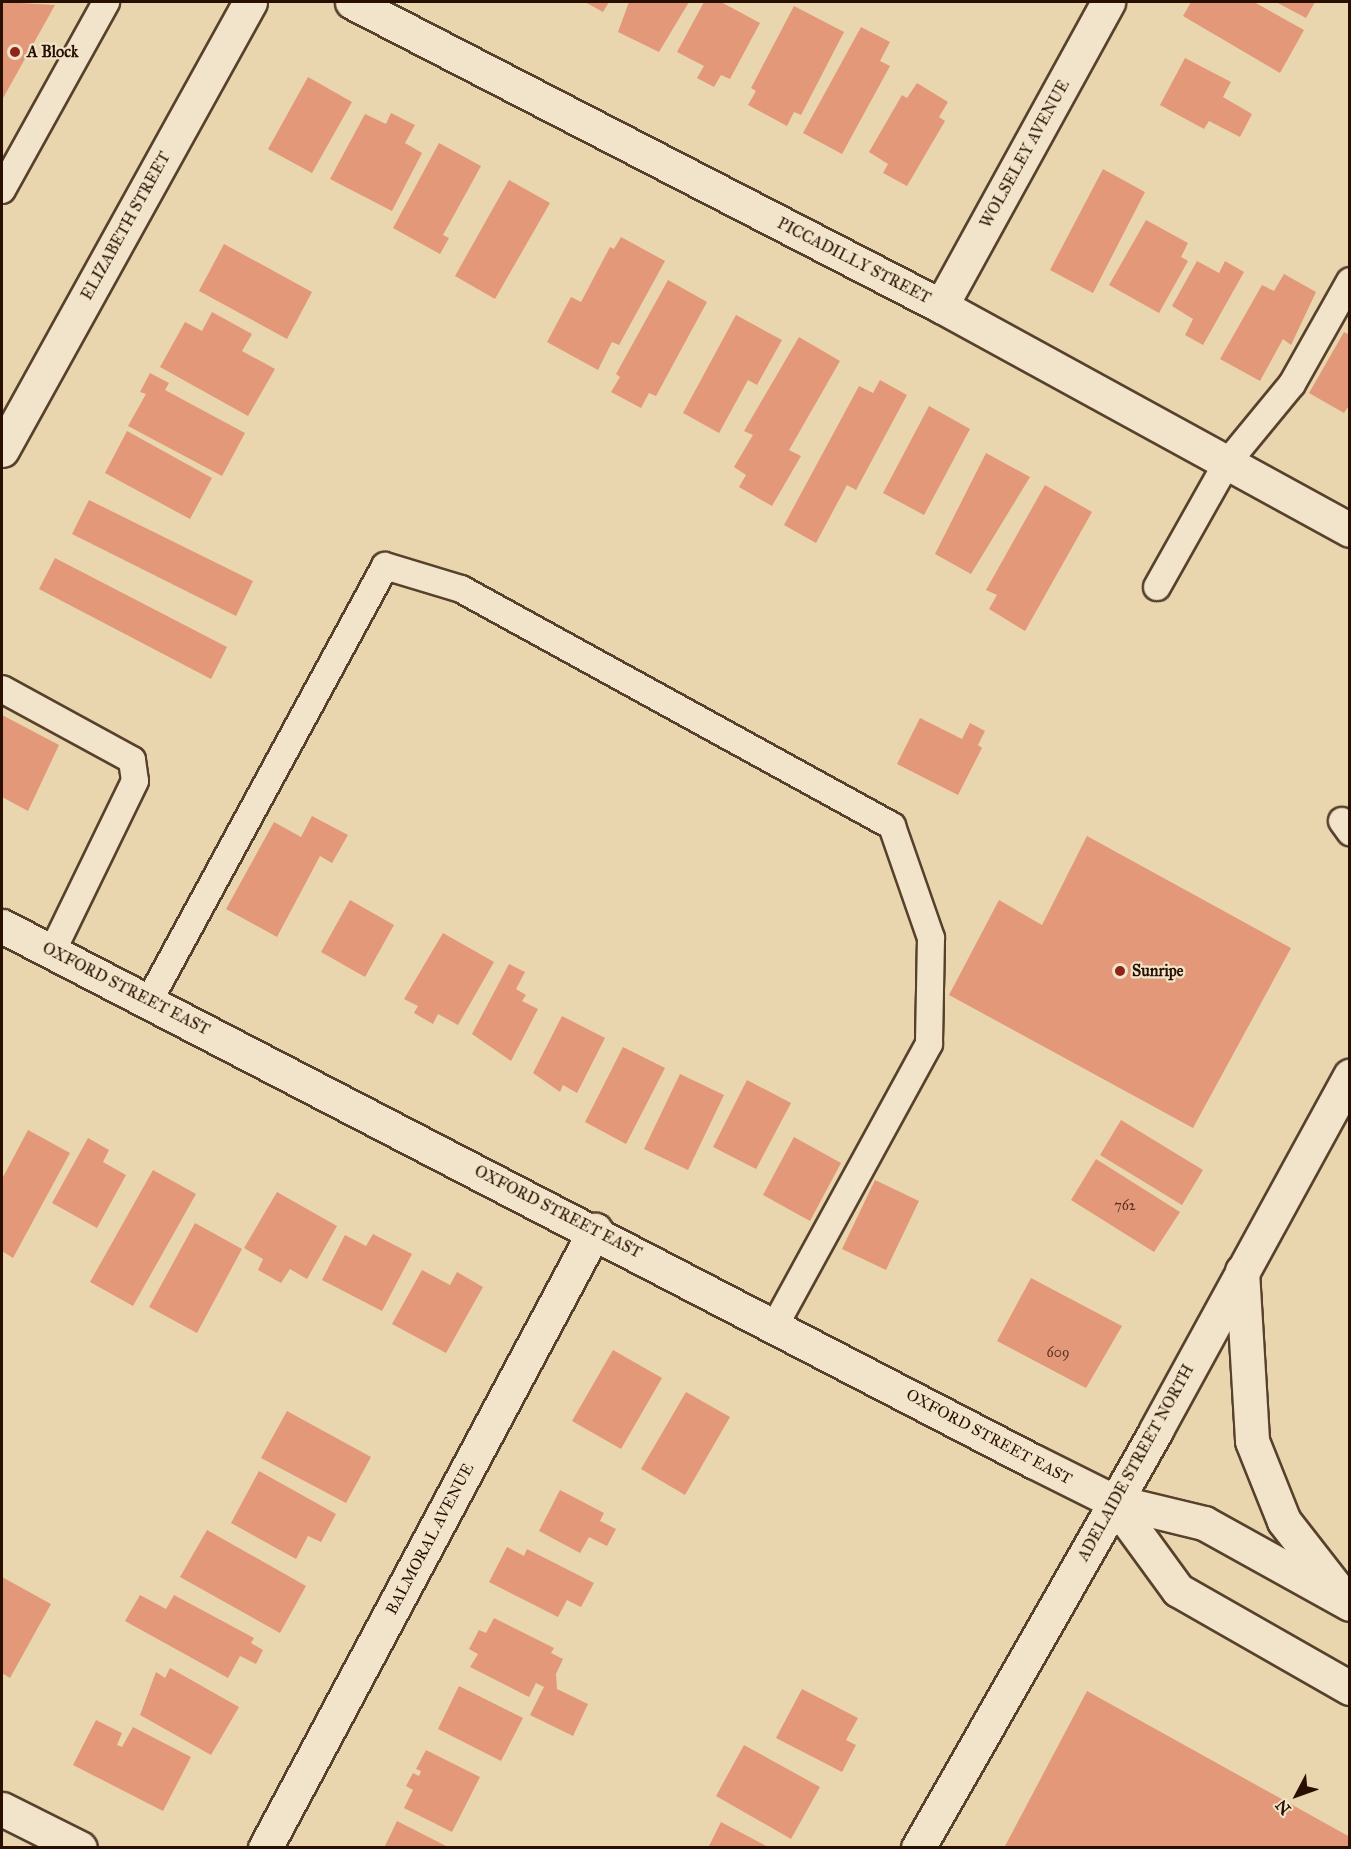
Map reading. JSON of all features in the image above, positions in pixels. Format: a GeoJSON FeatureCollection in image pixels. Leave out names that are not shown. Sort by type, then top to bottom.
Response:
{"type":"FeatureCollection","features":[{"type":"Feature","properties":{"kind":"main road","name":"ELIZABETH STREET"},"geometry":{"type":"LineString","coordinates":[[2,450],[250,2]]}},
{"type":"Feature","properties":{"kind":"main road","name":"PICCADILLY STREET"},"geometry":{"type":"LineString","coordinates":[[352,2],[941,306],[1350,530]]}},
{"type":"Feature","properties":{"kind":"main road","name":"WOLSELEY AVENUE"},"geometry":{"type":"LineString","coordinates":[[941,306],[1108,2]]}},
{"type":"Feature","properties":{"kind":"main road","name":"OXFORD STREET EAST"},"geometry":{"type":"LineString","coordinates":[[2,926],[595,1230],[1113,1501],[1204,1523],[1349,1604]]}},
{"type":"Feature","properties":{"kind":"main road","name":"ADELAIDE STREET NORTH"},"geometry":{"type":"LineString","coordinates":[[918,1848],[1350,1076]]}},
{"type":"Feature","properties":{"kind":"main road","name":"BALMORAL AVENUE"},"geometry":{"type":"LineString","coordinates":[[265,1848],[595,1230]]}},
{"type":"Feature","properties":{"kind":"main road"},"geometry":{"type":"LineString","coordinates":[[1241,1269],[1252,1441],[1296,1541],[1349,1604]]}},
{"type":"Feature","properties":{"kind":"main road","name":"OXFORD STREET EAST"},"geometry":{"type":"LineString","coordinates":[[1113,1501],[1179,1590],[1350,1688]]}},
{"type":"Feature","properties":{"kind":"main road"},"geometry":{"type":"LineString","coordinates":[[2,1809],[80,1848]]}},
{"type":"Feature","properties":{"kind":"lane"},"geometry":{"type":"LineString","coordinates":[[2,190],[105,2]]}},
{"type":"Feature","properties":{"kind":"lane"},"geometry":{"type":"LineString","coordinates":[[1157,588],[1227,463],[1292,384],[1350,281]]}},
{"type":"Feature","properties":{"kind":"lane"},"geometry":{"type":"LineString","coordinates":[[149,1001],[385,566],[461,589],[892,826],[931,938],[929,1044],[776,1324]]}},
{"type":"Feature","properties":{"kind":"lane"},"geometry":{"type":"LineString","coordinates":[[2,689],[132,760],[135,781],[52,952]]}},
{"type":"Feature","properties":{"kind":"lane"},"geometry":{"type":"LineString","coordinates":[[1350,821],[1342,821],[1350,832]]}},
{"type":"Feature","properties":{"kind":"building","name":"A Block"},"geometry":{"type":"Polygon","coordinates":[[[2,2],[55,5],[2,100],[2,2]]]}},
{"type":"Feature","properties":{"kind":"building"},"geometry":{"type":"Polygon","coordinates":[[[585,2],[609,2],[603,12],[585,2]]]}},
{"type":"Feature","properties":{"kind":"building"},"geometry":{"type":"Polygon","coordinates":[[[629,2],[689,2],[659,52],[618,32],[629,2]]]}},
{"type":"Feature","properties":{"kind":"building"},"geometry":{"type":"Polygon","coordinates":[[[704,2],[721,2],[760,23],[730,79],[721,75],[714,87],[697,78],[704,66],[677,52],[704,2]]]}},
{"type":"Feature","properties":{"kind":"building"},"geometry":{"type":"Polygon","coordinates":[[[1191,2],[1254,2],[1304,30],[1280,73],[1183,16],[1191,2]]]}},
{"type":"Feature","properties":{"kind":"building"},"geometry":{"type":"Polygon","coordinates":[[[1276,2],[1315,2],[1306,18],[1276,2]]]}},
{"type":"Feature","properties":{"kind":"building"},"geometry":{"type":"Polygon","coordinates":[[[794,6],[844,32],[801,115],[794,112],[787,126],[748,105],[756,91],[751,88],[794,6]]]}},
{"type":"Feature","properties":{"kind":"building"},"geometry":{"type":"Polygon","coordinates":[[[861,27],[890,42],[880,61],[890,66],[842,154],[803,133],[861,27]]]}},
{"type":"Feature","properties":{"kind":"building"},"geometry":{"type":"Polygon","coordinates":[[[1185,58],[1231,82],[1223,97],[1252,114],[1240,137],[1209,121],[1204,129],[1160,105],[1185,58]]]}},
{"type":"Feature","properties":{"kind":"building"},"geometry":{"type":"Polygon","coordinates":[[[308,77],[352,102],[312,173],[268,149],[308,77]]]}},
{"type":"Feature","properties":{"kind":"building"},"geometry":{"type":"Polygon","coordinates":[[[917,83],[948,102],[939,117],[945,121],[907,186],[883,173],[888,164],[869,152],[902,95],[907,98],[917,83]]]}},
{"type":"Feature","properties":{"kind":"building"},"geometry":{"type":"Polygon","coordinates":[[[391,113],[415,125],[405,143],[422,153],[392,211],[330,179],[365,114],[386,124],[391,113]]]}},
{"type":"Feature","properties":{"kind":"building"},"geometry":{"type":"Polygon","coordinates":[[[439,143],[481,166],[443,235],[449,238],[440,254],[393,228],[439,143]]]}},
{"type":"Feature","properties":{"kind":"building"},"geometry":{"type":"Polygon","coordinates":[[[1103,169],[1145,192],[1093,293],[1050,270],[1103,169]]]}},
{"type":"Feature","properties":{"kind":"building"},"geometry":{"type":"Polygon","coordinates":[[[509,180],[550,203],[495,299],[455,276],[509,180]]]}},
{"type":"Feature","properties":{"kind":"building"},"geometry":{"type":"Polygon","coordinates":[[[1146,220],[1188,243],[1181,257],[1188,261],[1159,313],[1109,285],[1146,220]]]}},
{"type":"Feature","properties":{"kind":"building"},"geometry":{"type":"Polygon","coordinates":[[[621,237],[665,261],[619,345],[612,342],[598,370],[547,342],[571,297],[581,302],[610,247],[614,249],[621,237]]]}},
{"type":"Feature","properties":{"kind":"building"},"geometry":{"type":"Polygon","coordinates":[[[224,244],[312,292],[287,339],[199,291],[224,244]]]}},
{"type":"Feature","properties":{"kind":"building"},"geometry":{"type":"Polygon","coordinates":[[[1197,261],[1219,273],[1225,261],[1244,272],[1203,345],[1185,335],[1193,319],[1172,306],[1197,261]]]}},
{"type":"Feature","properties":{"kind":"building"},"geometry":{"type":"Polygon","coordinates":[[[1284,274],[1316,292],[1291,345],[1283,339],[1260,381],[1220,359],[1262,285],[1274,291],[1284,274]]]}},
{"type":"Feature","properties":{"kind":"building"},"geometry":{"type":"Polygon","coordinates":[[[668,280],[707,302],[656,396],[649,393],[641,408],[611,392],[620,377],[616,374],[668,280]]]}},
{"type":"Feature","properties":{"kind":"building"},"geometry":{"type":"Polygon","coordinates":[[[212,312],[252,334],[242,351],[275,369],[248,416],[160,367],[185,322],[202,331],[212,312]]]}},
{"type":"Feature","properties":{"kind":"building"},"geometry":{"type":"Polygon","coordinates":[[[736,315],[782,340],[757,385],[748,380],[719,433],[683,413],[736,315]]]}},
{"type":"Feature","properties":{"kind":"building"},"geometry":{"type":"Polygon","coordinates":[[[1344,332],[1350,335],[1350,404],[1344,413],[1309,393],[1344,332]]]}},
{"type":"Feature","properties":{"kind":"building"},"geometry":{"type":"Polygon","coordinates":[[[799,337],[840,361],[789,450],[801,456],[772,506],[739,487],[746,475],[734,467],[753,435],[744,431],[799,337]]]}},
{"type":"Feature","properties":{"kind":"building"},"geometry":{"type":"Polygon","coordinates":[[[150,373],[169,383],[165,390],[245,433],[222,476],[128,426],[146,394],[140,392],[150,373]]]}},
{"type":"Feature","properties":{"kind":"building"},"geometry":{"type":"Polygon","coordinates":[[[880,380],[907,395],[856,490],[847,485],[816,543],[784,525],[859,386],[873,393],[880,380]]]}},
{"type":"Feature","properties":{"kind":"building"},"geometry":{"type":"Polygon","coordinates":[[[929,406],[970,429],[924,515],[883,493],[929,406]]]}},
{"type":"Feature","properties":{"kind":"building"},"geometry":{"type":"Polygon","coordinates":[[[127,431],[212,478],[190,519],[105,473],[127,431]]]}},
{"type":"Feature","properties":{"kind":"building"},"geometry":{"type":"Polygon","coordinates":[[[986,453],[1030,477],[971,574],[935,554],[986,453]]]}},
{"type":"Feature","properties":{"kind":"building"},"geometry":{"type":"Polygon","coordinates":[[[1045,485],[1092,512],[1025,631],[989,609],[997,595],[986,590],[1045,485]]]}},
{"type":"Feature","properties":{"kind":"building"},"geometry":{"type":"Polygon","coordinates":[[[89,500],[253,581],[236,616],[72,534],[89,500]]]}},
{"type":"Feature","properties":{"kind":"building"},"geometry":{"type":"Polygon","coordinates":[[[55,558],[227,647],[211,679],[39,589],[55,558]]]}},
{"type":"Feature","properties":{"kind":"building"},"geometry":{"type":"Polygon","coordinates":[[[2,715],[59,745],[28,811],[2,797],[2,715]]]}},
{"type":"Feature","properties":{"kind":"building"},"geometry":{"type":"Polygon","coordinates":[[[920,718],[962,739],[970,723],[985,731],[978,745],[982,748],[958,795],[897,764],[920,718]]]}},
{"type":"Feature","properties":{"kind":"building"},"geometry":{"type":"Polygon","coordinates":[[[312,816],[348,835],[332,863],[320,856],[277,937],[226,909],[274,822],[301,837],[312,816]]]}},
{"type":"Feature","properties":{"kind":"building","name":"Sunripe"},"geometry":{"type":"Polygon","coordinates":[[[1087,836],[1291,948],[1193,1128],[949,995],[999,900],[1042,925],[1087,836]]]}},
{"type":"Feature","properties":{"kind":"building"},"geometry":{"type":"Polygon","coordinates":[[[350,900],[394,925],[365,977],[321,952],[350,900]]]}},
{"type":"Feature","properties":{"kind":"building"},"geometry":{"type":"Polygon","coordinates":[[[443,933],[494,962],[458,1025],[438,1014],[433,1024],[414,1013],[418,1006],[404,999],[443,933]]]}},
{"type":"Feature","properties":{"kind":"building"},"geometry":{"type":"Polygon","coordinates":[[[509,964],[525,972],[516,989],[526,995],[522,1001],[538,1009],[511,1061],[472,1034],[509,964]]]}},
{"type":"Feature","properties":{"kind":"building"},"geometry":{"type":"Polygon","coordinates":[[[562,1016],[605,1038],[577,1093],[563,1085],[560,1092],[533,1073],[562,1016]]]}},
{"type":"Feature","properties":{"kind":"building"},"geometry":{"type":"Polygon","coordinates":[[[623,1047],[665,1068],[626,1144],[585,1122],[623,1047]]]}},
{"type":"Feature","properties":{"kind":"building"},"geometry":{"type":"Polygon","coordinates":[[[680,1074],[724,1095],[688,1170],[644,1149],[680,1074]]]}},
{"type":"Feature","properties":{"kind":"building"},"geometry":{"type":"Polygon","coordinates":[[[747,1080],[791,1103],[756,1169],[713,1147],[747,1080]]]}},
{"type":"Feature","properties":{"kind":"building"},"geometry":{"type":"Polygon","coordinates":[[[1121,1120],[1203,1170],[1182,1205],[1100,1155],[1121,1120]]]}},
{"type":"Feature","properties":{"kind":"building"},"geometry":{"type":"Polygon","coordinates":[[[28,1130],[70,1153],[13,1258],[2,1251],[2,1179],[28,1130]]]}},
{"type":"Feature","properties":{"kind":"building"},"geometry":{"type":"Polygon","coordinates":[[[794,1137],[841,1163],[810,1221],[763,1195],[794,1137]]]}},
{"type":"Feature","properties":{"kind":"building"},"geometry":{"type":"Polygon","coordinates":[[[88,1138],[109,1150],[103,1162],[126,1175],[97,1228],[52,1203],[88,1138]]]}},
{"type":"Feature","properties":{"kind":"building"},"geometry":{"type":"Polygon","coordinates":[[[1096,1159],[1180,1212],[1154,1252],[1071,1200],[1096,1159]]]}},
{"type":"Feature","properties":{"kind":"building"},"geometry":{"type":"Polygon","coordinates":[[[153,1170],[196,1194],[133,1306],[90,1282],[153,1170]]]}},
{"type":"Feature","properties":{"kind":"building"},"geometry":{"type":"Polygon","coordinates":[[[875,1180],[919,1201],[886,1270],[842,1249],[875,1180]]]}},
{"type":"Feature","properties":{"kind":"building"},"geometry":{"type":"Polygon","coordinates":[[[277,1192],[337,1226],[307,1279],[290,1269],[281,1283],[258,1270],[263,1259],[244,1248],[277,1192]]]}},
{"type":"Feature","properties":{"kind":"building"},"geometry":{"type":"Polygon","coordinates":[[[195,1223],[242,1249],[197,1333],[149,1307],[195,1223]]]}},
{"type":"Feature","properties":{"kind":"building"},"geometry":{"type":"Polygon","coordinates":[[[373,1234],[412,1254],[382,1311],[322,1280],[345,1235],[366,1246],[373,1234]]]}},
{"type":"Feature","properties":{"kind":"building"},"geometry":{"type":"Polygon","coordinates":[[[422,1270],[450,1285],[457,1272],[483,1287],[446,1353],[392,1324],[422,1270]]]}},
{"type":"Feature","properties":{"kind":"building"},"geometry":{"type":"Polygon","coordinates":[[[1031,1278],[1122,1326],[1086,1388],[997,1341],[1031,1278]]]}},
{"type":"Feature","properties":{"kind":"building"},"geometry":{"type":"Polygon","coordinates":[[[613,1350],[662,1378],[621,1449],[572,1421],[613,1350]]]}},
{"type":"Feature","properties":{"kind":"building"},"geometry":{"type":"Polygon","coordinates":[[[686,1392],[730,1417],[685,1495],[641,1469],[686,1392]]]}},
{"type":"Feature","properties":{"kind":"building"},"geometry":{"type":"Polygon","coordinates":[[[287,1411],[371,1457],[346,1503],[261,1458],[287,1411]]]}},
{"type":"Feature","properties":{"kind":"building"},"geometry":{"type":"Polygon","coordinates":[[[259,1471],[336,1514],[321,1542],[308,1536],[296,1559],[231,1523],[259,1471]]]}},
{"type":"Feature","properties":{"kind":"building"},"geometry":{"type":"Polygon","coordinates":[[[560,1490],[604,1513],[600,1521],[616,1529],[607,1546],[589,1537],[580,1553],[539,1531],[560,1490]]]}},
{"type":"Feature","properties":{"kind":"building"},"geometry":{"type":"Polygon","coordinates":[[[207,1530],[306,1586],[280,1633],[180,1577],[207,1530]]]}},
{"type":"Feature","properties":{"kind":"building"},"geometry":{"type":"Polygon","coordinates":[[[507,1547],[524,1556],[527,1549],[594,1583],[581,1607],[567,1600],[558,1617],[489,1582],[507,1547]]]}},
{"type":"Feature","properties":{"kind":"building"},"geometry":{"type":"Polygon","coordinates":[[[2,1577],[51,1604],[10,1678],[2,1673],[2,1577]]]}},
{"type":"Feature","properties":{"kind":"building"},"geometry":{"type":"Polygon","coordinates":[[[140,1595],[166,1609],[174,1595],[254,1638],[251,1643],[263,1650],[256,1664],[240,1656],[228,1678],[125,1621],[140,1595]]]}},
{"type":"Feature","properties":{"kind":"building"},"geometry":{"type":"Polygon","coordinates":[[[494,1618],[554,1648],[551,1653],[563,1659],[556,1674],[557,1689],[588,1704],[573,1736],[530,1715],[544,1687],[536,1683],[529,1697],[470,1667],[478,1654],[469,1649],[479,1630],[486,1633],[494,1618]]]}},
{"type":"Feature","properties":{"kind":"building"},"geometry":{"type":"Polygon","coordinates":[[[170,1668],[239,1707],[211,1755],[140,1715],[156,1672],[165,1678],[170,1668]]]}},
{"type":"Feature","properties":{"kind":"building"},"geometry":{"type":"Polygon","coordinates":[[[459,1686],[523,1718],[501,1761],[438,1729],[459,1686]]]}},
{"type":"Feature","properties":{"kind":"building"},"geometry":{"type":"Polygon","coordinates":[[[802,1689],[858,1718],[846,1740],[856,1745],[842,1772],[776,1738],[802,1689]]]}},
{"type":"Feature","properties":{"kind":"building"},"geometry":{"type":"Polygon","coordinates":[[[1087,1691],[1350,1837],[1350,1848],[1004,1848],[1087,1691]]]}},
{"type":"Feature","properties":{"kind":"building"},"geometry":{"type":"Polygon","coordinates":[[[96,1720],[122,1733],[117,1745],[122,1747],[133,1727],[191,1757],[163,1811],[73,1765],[96,1720]]]}},
{"type":"Feature","properties":{"kind":"building"},"geometry":{"type":"Polygon","coordinates":[[[744,1745],[820,1787],[791,1839],[716,1796],[744,1745]]]}},
{"type":"Feature","properties":{"kind":"building"},"geometry":{"type":"Polygon","coordinates":[[[426,1750],[480,1777],[452,1832],[404,1808],[413,1790],[406,1786],[413,1773],[419,1776],[421,1771],[416,1769],[426,1750]]]}},
{"type":"Feature","properties":{"kind":"building"},"geometry":{"type":"Polygon","coordinates":[[[397,1821],[450,1848],[384,1848],[397,1821]]]}},
{"type":"Feature","properties":{"kind":"building"},"geometry":{"type":"Polygon","coordinates":[[[721,1822],[770,1848],[708,1848],[721,1822]]]}},
{"type":"Feature","properties":{"kind":"place","name":"A Block"},"geometry":{"type":"Point","coordinates":[15,52]}},
{"type":"Feature","properties":{"kind":"place","name":"Sunripe"},"geometry":{"type":"Point","coordinates":[1120,971]}}]}
